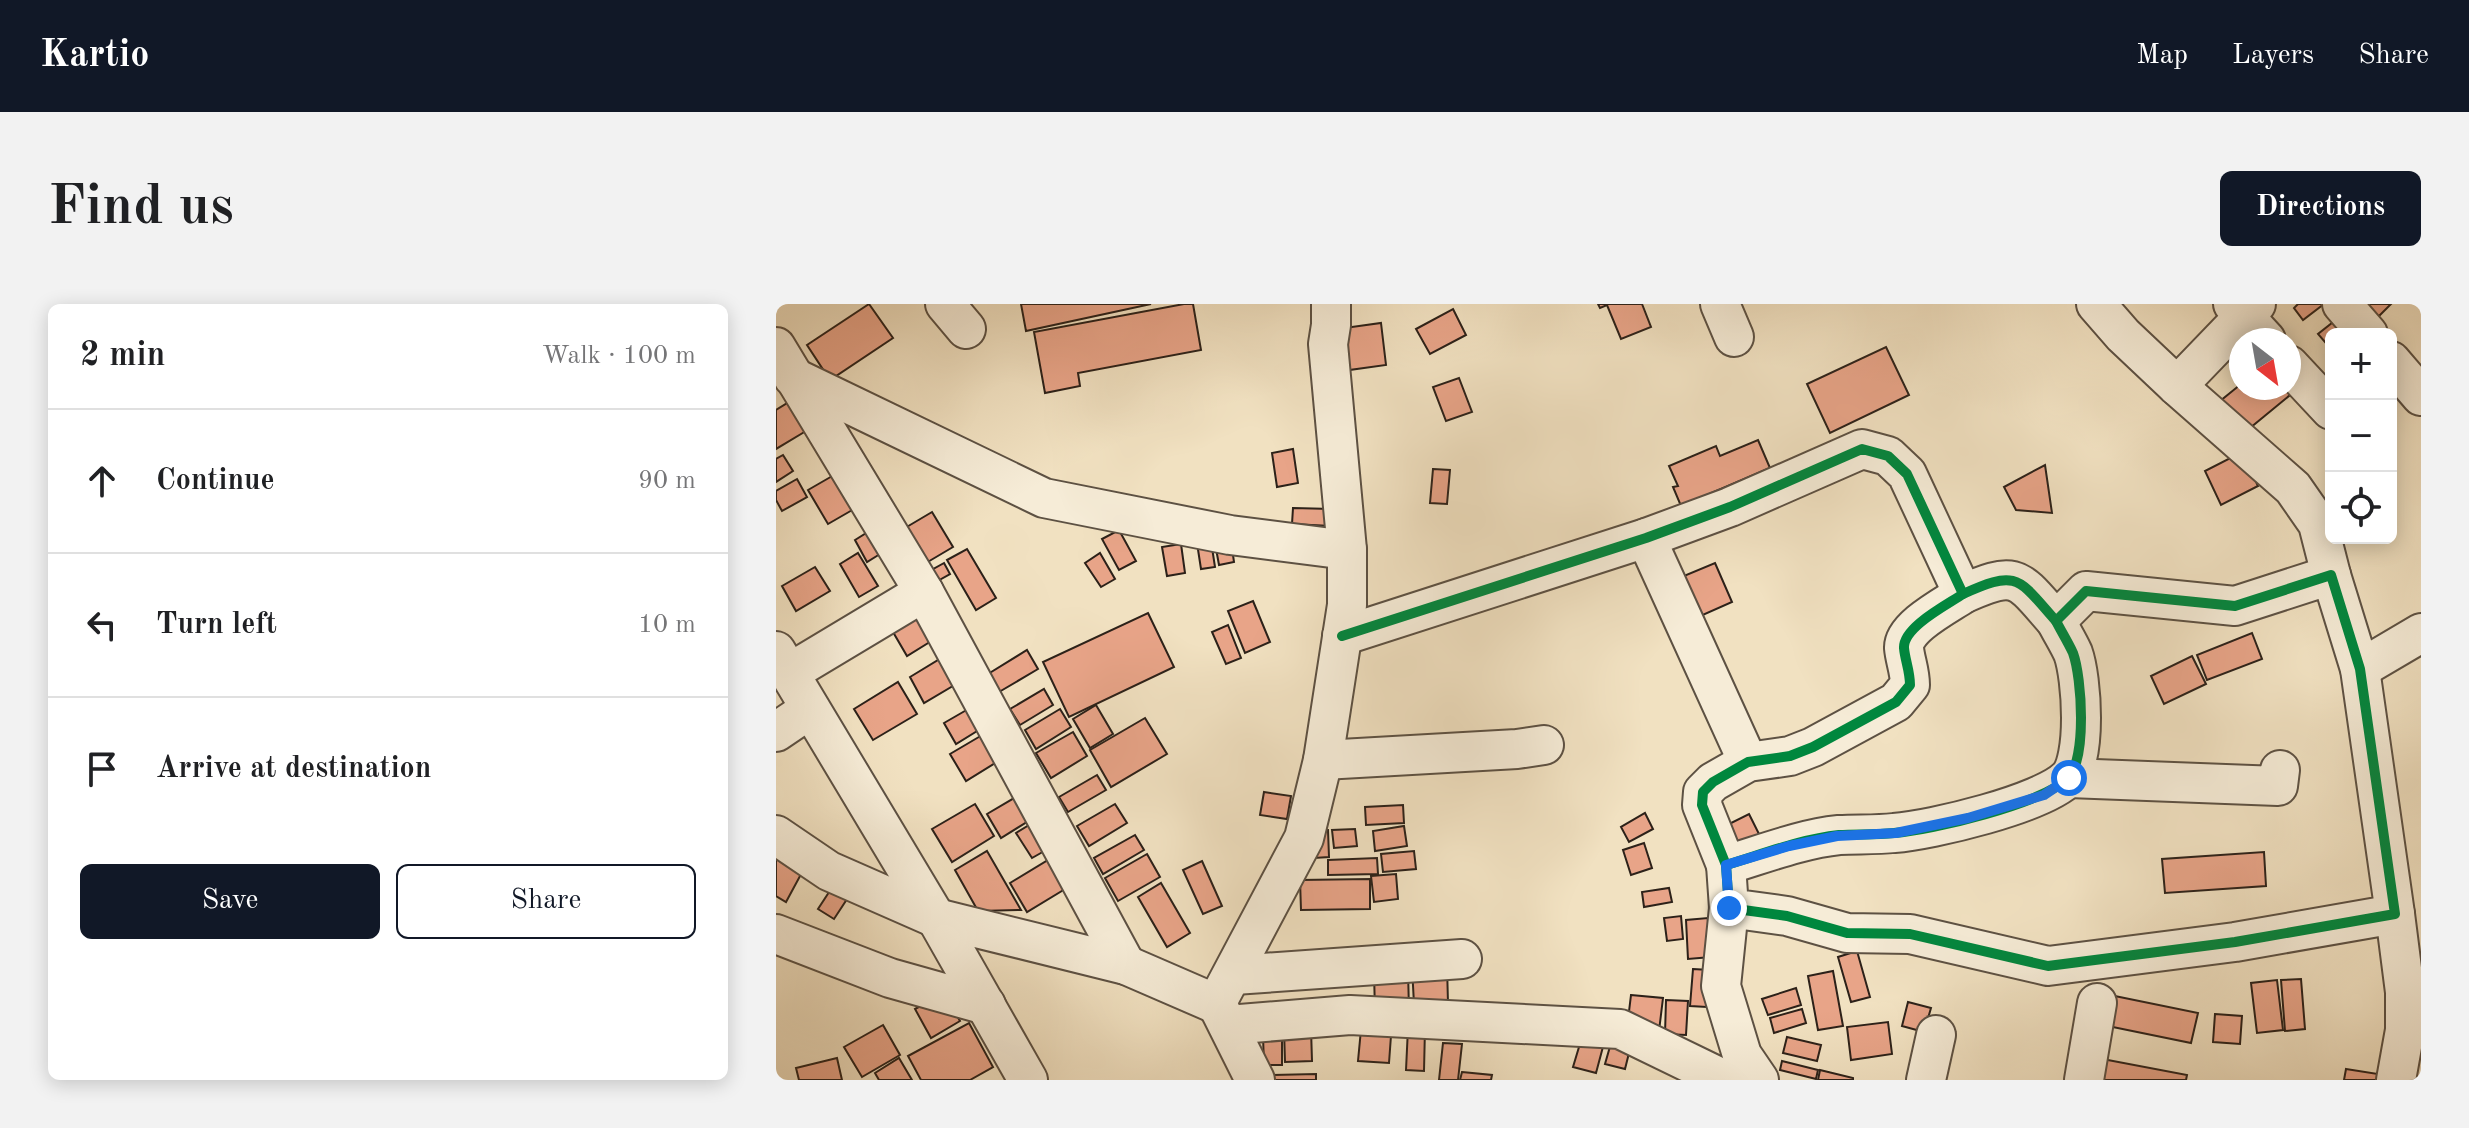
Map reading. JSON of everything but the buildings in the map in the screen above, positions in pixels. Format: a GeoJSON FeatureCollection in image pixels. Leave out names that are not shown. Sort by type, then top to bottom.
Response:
{"type":"FeatureCollection","features":[{"type":"Feature","properties":{"kind":"street"},"geometry":{"type":"LineString","coordinates":[[1255,1080],[1226,1001],[1304,838],[1323,760],[1347,605],[1347,550],[1328,344],[1331,304]]}},
{"type":"Feature","properties":{"kind":"street"},"geometry":{"type":"LineString","coordinates":[[2096,304],[2123,335],[2177,386],[2293,488],[2318,524],[2360,669],[2395,914],[2413,995],[2396,1080]]}},
{"type":"Feature","properties":{"kind":"street"},"geometry":{"type":"LineString","coordinates":[[2342,304],[2363,328]]}},
{"type":"Feature","properties":{"kind":"street"},"geometry":{"type":"LineString","coordinates":[[2177,386],[2250,316]]}},
{"type":"Feature","properties":{"kind":"street"},"geometry":{"type":"LineString","coordinates":[[785,362],[1044,498],[1230,535],[1347,550]]}},
{"type":"Feature","properties":{"kind":"street"},"geometry":{"type":"LineString","coordinates":[[785,362],[924,592],[1126,965]]}},
{"type":"Feature","properties":{"kind":"street"},"geometry":{"type":"LineString","coordinates":[[2397,368],[2421,396]]}},
{"type":"Feature","properties":{"kind":"street"},"geometry":{"type":"LineString","coordinates":[[2301,378],[2325,404]]}},
{"type":"Feature","properties":{"kind":"street"},"geometry":{"type":"LineString","coordinates":[[1342,636],[1646,538],[1730,507],[1862,449],[1888,456],[1907,474],[1963,594]]}},
{"type":"Feature","properties":{"kind":"street"},"geometry":{"type":"LineString","coordinates":[[1646,538],[1748,762]]}},
{"type":"Feature","properties":{"kind":"street"},"geometry":{"type":"LineString","coordinates":[[2056,621],[2086,591],[2235,606],[2331,575]]}},
{"type":"Feature","properties":{"kind":"street"},"geometry":{"type":"LineString","coordinates":[[1726,865],[1789,846],[1837,836],[1896,833],[1968,818],[2044,795],[2069,778],[2079,759],[2080,697],[2074,655],[2056,621],[2025,586],[2010,578],[1995,580],[1963,594],[1908,632],[1904,646],[1910,667],[1910,685],[1896,702],[1802,752],[1748,762],[1713,782],[1703,792],[1702,805],[1726,865],[1729,908],[1721,986],[1742,1055],[1759,1080]]}},
{"type":"Feature","properties":{"kind":"street"},"geometry":{"type":"LineString","coordinates":[[924,592],[782,662],[936,918],[1028,1080]]}},
{"type":"Feature","properties":{"kind":"street"},"geometry":{"type":"LineString","coordinates":[[2360,669],[2421,633]]}},
{"type":"Feature","properties":{"kind":"street"},"geometry":{"type":"LineString","coordinates":[[776,732],[810,709]]}},
{"type":"Feature","properties":{"kind":"street"},"geometry":{"type":"LineString","coordinates":[[1323,760],[1544,745]]}},
{"type":"Feature","properties":{"kind":"street"},"geometry":{"type":"LineString","coordinates":[[2069,778],[2278,786],[2280,770]]}},
{"type":"Feature","properties":{"kind":"street"},"geometry":{"type":"LineString","coordinates":[[776,835],[829,871],[936,918],[1126,965],[1226,1001],[1350,1015],[1620,1029],[1725,1080]]}},
{"type":"Feature","properties":{"kind":"street"},"geometry":{"type":"LineString","coordinates":[[1729,908],[1787,916],[1847,933],[1910,934],[2048,966],[2235,942],[2395,914]]}},
{"type":"Feature","properties":{"kind":"street"},"geometry":{"type":"LineString","coordinates":[[776,934],[890,978],[986,1005]]}},
{"type":"Feature","properties":{"kind":"street"},"geometry":{"type":"LineString","coordinates":[[1226,1001],[1462,959]]}},
{"type":"Feature","properties":{"kind":"street"},"geometry":{"type":"LineString","coordinates":[[2084,1080],[2097,1003]]}},
{"type":"Feature","properties":{"kind":"street"},"geometry":{"type":"LineString","coordinates":[[1926,1080],[1936,1035]]}},
{"type":"Feature","properties":{"kind":"cycle path"},"geometry":{"type":"LineString","coordinates":[[1342,636],[1646,538],[1730,507],[1862,449],[1888,456],[1907,474],[1963,594],[1927,617],[1906,640],[1904,648],[1910,685],[1896,702],[1813,747],[1790,756],[1748,762],[1713,782],[1703,792],[1702,805],[1726,865],[1825,837],[1934,827],[2012,806],[2055,788],[2068,778],[2074,768],[2081,718],[2079,680],[2073,653],[2056,621]]}},
{"type":"Feature","properties":{"kind":"cycle path"},"geometry":{"type":"LineString","coordinates":[[1726,865],[1729,908],[1787,916],[1847,933],[1910,934],[2048,966],[2235,942],[2395,914],[2360,669],[2331,575],[2235,606],[2086,591],[2056,621],[2033,595],[2016,582],[1995,582],[1963,594]]}},
{"type":"Feature","properties":{"kind":"route"},"geometry":{"type":"LineString","coordinates":[[1729,908],[1726,865],[1789,846],[1837,836],[1896,833],[1968,818],[2044,795],[2069,778]]}}]}
